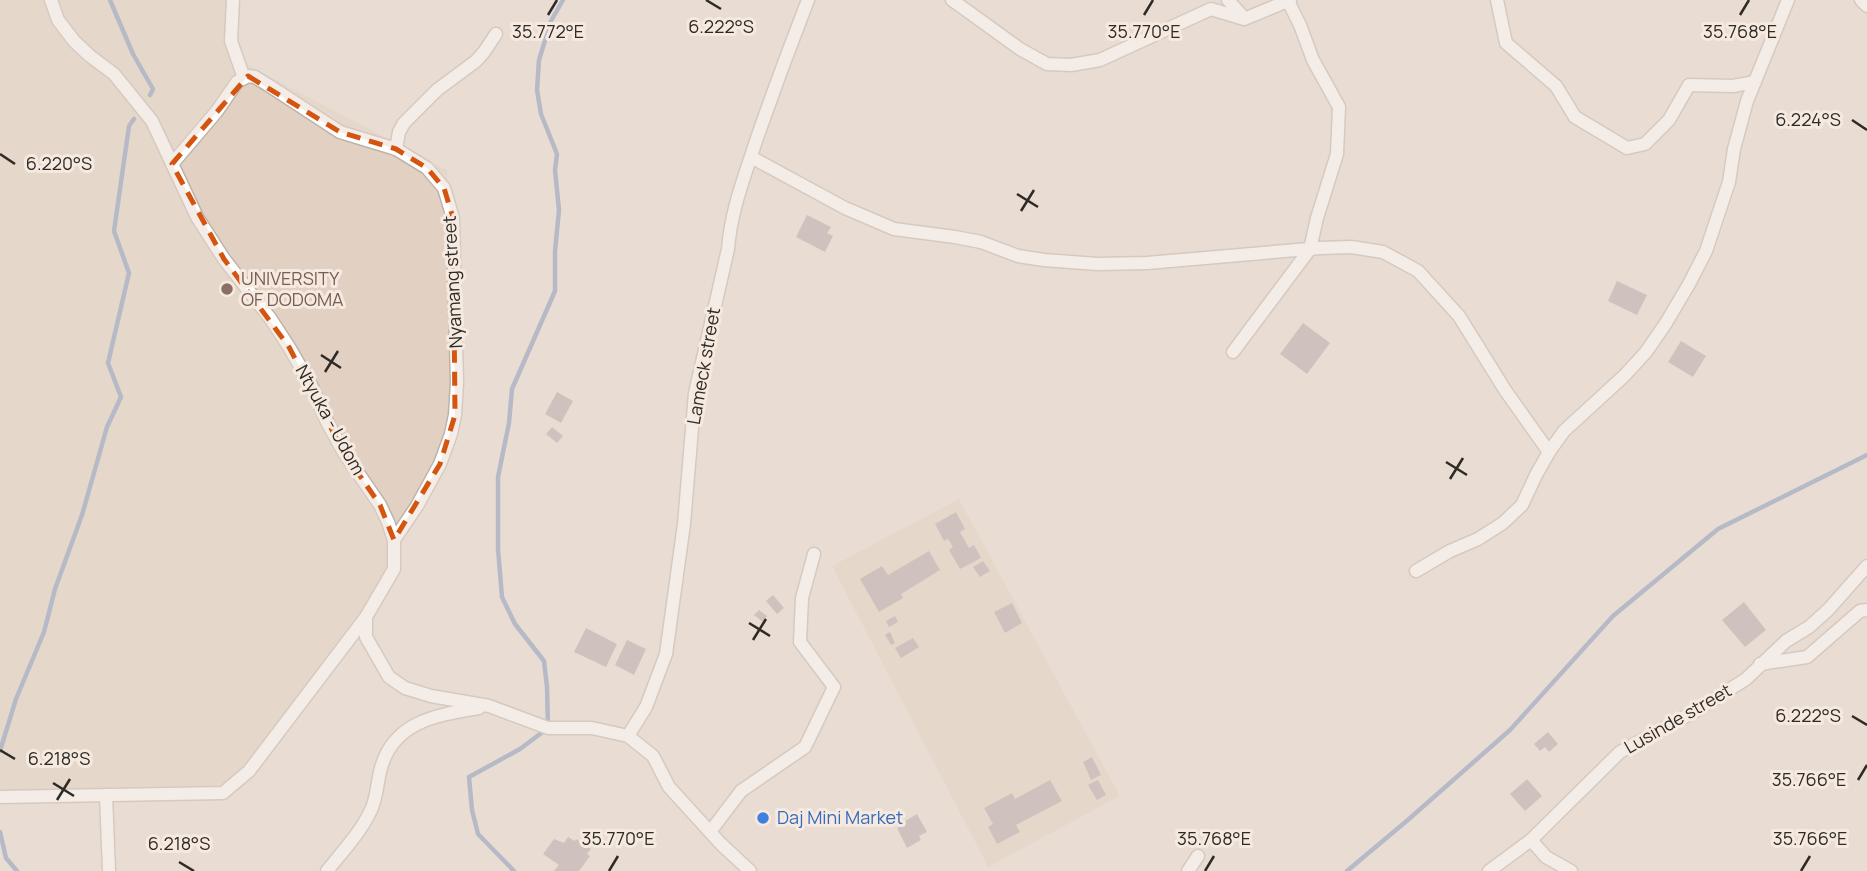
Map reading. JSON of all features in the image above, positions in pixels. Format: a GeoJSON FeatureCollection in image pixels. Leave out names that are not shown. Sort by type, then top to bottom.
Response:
{"type":"FeatureCollection","features":[{"type":"Feature","properties":{"kind":"street","name":"Ntyuka - Udom"},"geometry":{"type":"LineString","coordinates":[[0,797],[223,793],[249,771],[366,617],[394,569],[394,540],[380,505],[343,451],[289,347],[224,259],[197,217],[152,121],[114,74],[74,41],[58,20],[51,0]]}},
{"type":"Feature","properties":{"kind":"street"},"geometry":{"type":"LineString","coordinates":[[172,164],[217,111],[237,82],[244,78],[232,41],[233,0]]}},
{"type":"Feature","properties":{"kind":"street","name":"Lameck street"},"geometry":{"type":"LineString","coordinates":[[628,736],[646,707],[666,654],[684,524],[695,393],[728,249],[729,228],[740,184],[808,0]]}},
{"type":"Feature","properties":{"kind":"street"},"geometry":{"type":"LineString","coordinates":[[952,0],[1020,49],[1047,64],[1071,65],[1100,60],[1211,9],[1244,19],[1289,1],[1313,60],[1339,107],[1337,154],[1310,249],[1233,352]]}},
{"type":"Feature","properties":{"kind":"street"},"geometry":{"type":"LineString","coordinates":[[1228,0],[1244,19]]}},
{"type":"Feature","properties":{"kind":"street"},"geometry":{"type":"LineString","coordinates":[[1497,0],[1506,44],[1556,86],[1575,117],[1627,148],[1645,144],[1669,120],[1689,85],[1733,86],[1755,82]]}},
{"type":"Feature","properties":{"kind":"street"},"geometry":{"type":"LineString","coordinates":[[1416,571],[1450,551],[1478,539],[1503,523],[1522,505],[1535,475],[1564,431],[1646,352],[1689,284],[1706,251],[1729,182],[1734,149],[1747,100],[1788,0]]}},
{"type":"Feature","properties":{"kind":"street"},"geometry":{"type":"LineString","coordinates":[[1861,0],[1867,6]]}},
{"type":"Feature","properties":{"kind":"street"},"geometry":{"type":"LineString","coordinates":[[396,149],[399,132],[404,123],[437,90],[476,61],[496,34]]}},
{"type":"Feature","properties":{"kind":"street","name":"Nyamang street"},"geometry":{"type":"LineString","coordinates":[[244,78],[255,77],[340,132],[396,149],[427,168],[444,188],[453,219],[457,383],[455,415],[452,434],[440,464],[394,540]]}},
{"type":"Feature","properties":{"kind":"street"},"geometry":{"type":"LineString","coordinates":[[751,157],[845,208],[894,229],[981,242],[1018,256],[1044,261],[1147,263],[1351,247],[1383,252],[1418,271],[1459,316],[1505,390],[1549,452]]}},
{"type":"Feature","properties":{"kind":"street"},"geometry":{"type":"LineString","coordinates":[[709,832],[741,791],[805,747],[834,687],[800,642],[802,598],[814,554]]}},
{"type":"Feature","properties":{"kind":"street","name":"Lusinde street"},"geometry":{"type":"LineString","coordinates":[[1489,871],[1531,840],[1620,752],[1699,709],[1746,679],[1786,641],[1828,611],[1867,566]]}},
{"type":"Feature","properties":{"kind":"street"},"geometry":{"type":"LineString","coordinates":[[1760,664],[1807,657],[1860,611],[1867,610]]}},
{"type":"Feature","properties":{"kind":"street"},"geometry":{"type":"LineString","coordinates":[[366,617],[366,637],[389,677],[405,688],[431,696],[489,706],[548,728],[592,728],[628,736],[653,756],[669,787],[709,832],[750,871]]}},
{"type":"Feature","properties":{"kind":"street"},"geometry":{"type":"LineString","coordinates":[[327,871],[373,808],[385,754],[398,738],[415,724],[440,714],[489,706]]}},
{"type":"Feature","properties":{"kind":"street"},"geometry":{"type":"LineString","coordinates":[[106,795],[109,871]]}},
{"type":"Feature","properties":{"kind":"street"},"geometry":{"type":"LineString","coordinates":[[1531,840],[1546,857],[1571,871]]}},
{"type":"Feature","properties":{"kind":"street"},"geometry":{"type":"LineString","coordinates":[[1188,871],[1198,856]]}},
{"type":"Feature","properties":{"kind":"highlighted area"},"geometry":{"type":"Polygon","coordinates":[[[248,76],[340,132],[396,149],[427,168],[444,188],[453,218],[455,415],[440,464],[394,540],[380,505],[343,451],[289,347],[224,259],[172,164],[248,76]]]}},
{"type":"Feature","properties":{"kind":"shaded area","name":"UNIVERSITY OF DODOMA"},"geometry":{"type":"Polygon","coordinates":[[[0,0],[229,0],[227,54],[447,170],[459,408],[369,620],[223,797],[0,800],[0,0]]]}},
{"type":"Feature","properties":{"kind":"shaded area"},"geometry":{"type":"Polygon","coordinates":[[[959,499],[1120,796],[988,867],[832,566],[959,499]]]}},
{"type":"Feature","properties":{"kind":"building"},"geometry":{"type":"Polygon","coordinates":[[[807,215],[831,227],[827,233],[833,236],[825,252],[796,237],[807,215]]]}},
{"type":"Feature","properties":{"kind":"building"},"geometry":{"type":"Polygon","coordinates":[[[1617,281],[1647,295],[1637,315],[1608,301],[1617,281]]]}},
{"type":"Feature","properties":{"kind":"building"},"geometry":{"type":"Polygon","coordinates":[[[1303,323],[1330,343],[1307,374],[1280,354],[1303,323]]]}},
{"type":"Feature","properties":{"kind":"building"},"geometry":{"type":"Polygon","coordinates":[[[1681,341],[1706,356],[1693,377],[1668,362],[1681,341]]]}},
{"type":"Feature","properties":{"kind":"building"},"geometry":{"type":"Polygon","coordinates":[[[557,392],[573,401],[561,423],[545,414],[557,392]]]}},
{"type":"Feature","properties":{"kind":"building"},"geometry":{"type":"Polygon","coordinates":[[[552,427],[563,436],[557,443],[546,434],[552,427]]]}},
{"type":"Feature","properties":{"kind":"building"},"geometry":{"type":"Polygon","coordinates":[[[956,512],[965,529],[960,532],[969,548],[974,545],[981,558],[960,569],[949,550],[953,547],[948,539],[944,541],[935,524],[956,512]]]}},
{"type":"Feature","properties":{"kind":"building"},"geometry":{"type":"Polygon","coordinates":[[[929,551],[940,570],[901,594],[903,598],[879,612],[860,579],[882,566],[888,575],[929,551]]]}},
{"type":"Feature","properties":{"kind":"building"},"geometry":{"type":"Polygon","coordinates":[[[983,561],[990,571],[980,577],[973,567],[983,561]]]}},
{"type":"Feature","properties":{"kind":"building"},"geometry":{"type":"Polygon","coordinates":[[[773,595],[784,608],[777,614],[766,601],[773,595]]]}},
{"type":"Feature","properties":{"kind":"building"},"geometry":{"type":"Polygon","coordinates":[[[1744,602],[1766,630],[1745,647],[1722,620],[1744,602]]]}},
{"type":"Feature","properties":{"kind":"building"},"geometry":{"type":"Polygon","coordinates":[[[1012,603],[1022,623],[1005,633],[994,612],[1012,603]]]}},
{"type":"Feature","properties":{"kind":"building"},"geometry":{"type":"Polygon","coordinates":[[[759,610],[767,616],[763,622],[754,615],[759,610]]]}},
{"type":"Feature","properties":{"kind":"building"},"geometry":{"type":"Polygon","coordinates":[[[895,616],[898,622],[889,627],[886,621],[895,616]]]}},
{"type":"Feature","properties":{"kind":"building"},"geometry":{"type":"Polygon","coordinates":[[[586,628],[617,644],[606,667],[574,652],[586,628]]]}},
{"type":"Feature","properties":{"kind":"building"},"geometry":{"type":"Polygon","coordinates":[[[890,632],[895,643],[891,645],[885,635],[890,632]]]}},
{"type":"Feature","properties":{"kind":"building"},"geometry":{"type":"Polygon","coordinates":[[[913,638],[919,647],[901,658],[895,648],[913,638]]]}},
{"type":"Feature","properties":{"kind":"building"},"geometry":{"type":"Polygon","coordinates":[[[627,640],[646,649],[634,675],[615,665],[627,640]]]}},
{"type":"Feature","properties":{"kind":"building"},"geometry":{"type":"Polygon","coordinates":[[[1548,732],[1558,744],[1549,752],[1545,747],[1540,751],[1534,744],[1548,732]]]}},
{"type":"Feature","properties":{"kind":"building"},"geometry":{"type":"Polygon","coordinates":[[[1092,757],[1101,775],[1091,780],[1083,762],[1092,757]]]}},
{"type":"Feature","properties":{"kind":"building"},"geometry":{"type":"Polygon","coordinates":[[[1527,779],[1542,796],[1525,811],[1510,794],[1527,779]]]}},
{"type":"Feature","properties":{"kind":"building"},"geometry":{"type":"Polygon","coordinates":[[[1050,780],[1062,801],[1016,825],[1020,832],[997,844],[988,827],[993,824],[984,808],[1012,793],[1015,799],[1050,780]]]}},
{"type":"Feature","properties":{"kind":"building"},"geometry":{"type":"Polygon","coordinates":[[[1098,780],[1106,795],[1097,800],[1088,785],[1098,780]]]}},
{"type":"Feature","properties":{"kind":"building"},"geometry":{"type":"Polygon","coordinates":[[[917,814],[927,832],[919,836],[921,840],[907,848],[897,828],[917,814]]]}},
{"type":"Feature","properties":{"kind":"building"},"geometry":{"type":"Polygon","coordinates":[[[568,837],[591,849],[587,854],[590,856],[579,871],[554,871],[559,865],[543,854],[554,839],[564,843],[568,837]]]}},
{"type":"Feature","properties":{"kind":"waterway"},"geometry":{"type":"LineString","coordinates":[[110,0],[133,54],[153,89],[150,95]]}},
{"type":"Feature","properties":{"kind":"waterway"},"geometry":{"type":"LineString","coordinates":[[514,871],[478,834],[472,810],[469,777],[520,749],[548,728],[544,661],[515,624],[502,597],[498,549],[498,477],[509,423],[512,389],[555,291],[559,210],[555,170],[557,154],[541,114],[537,90],[539,60],[551,21],[563,0]]}},
{"type":"Feature","properties":{"kind":"waterway"},"geometry":{"type":"LineString","coordinates":[[0,751],[16,699],[44,632],[55,589],[82,515],[107,427],[121,397],[108,363],[129,273],[114,231],[129,126],[134,119]]}},
{"type":"Feature","properties":{"kind":"waterway"},"geometry":{"type":"LineString","coordinates":[[1347,871],[1510,730],[1613,616],[1718,529],[1867,455]]}},
{"type":"Feature","properties":{"kind":"waterway"},"geometry":{"type":"LineString","coordinates":[[0,832],[6,858],[17,871]]}},
{"type":"Feature","properties":{"kind":"place","name":"UNIVERSITY OF DODOMA"},"geometry":{"type":"Point","coordinates":[227,289]}},
{"type":"Feature","properties":{"kind":"place","name":"Daj Mini Market"},"geometry":{"type":"Point","coordinates":[763,818]}}]}
